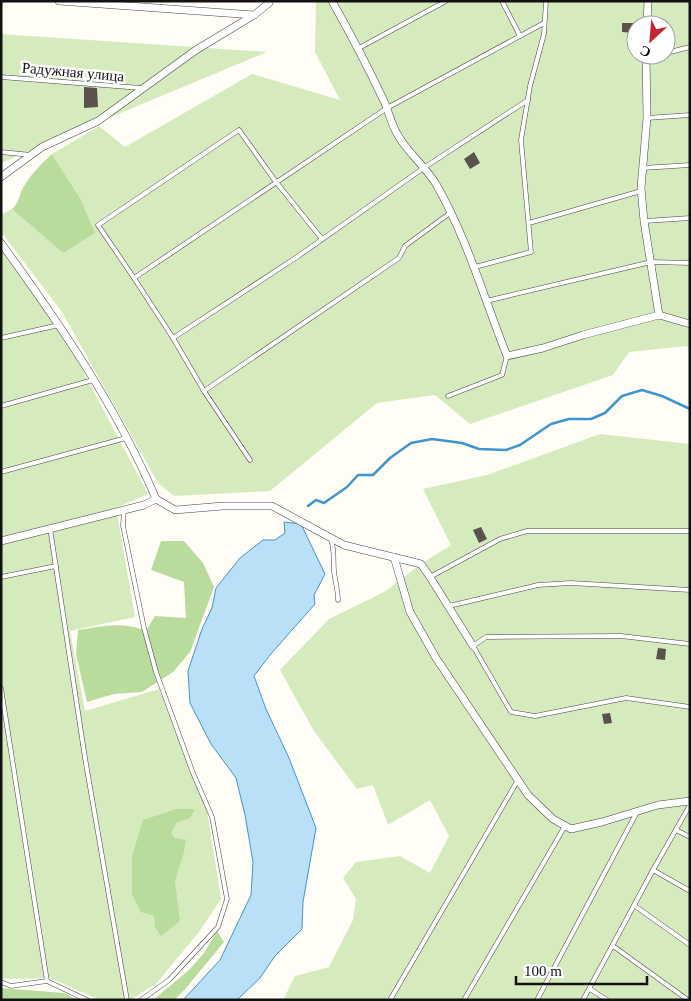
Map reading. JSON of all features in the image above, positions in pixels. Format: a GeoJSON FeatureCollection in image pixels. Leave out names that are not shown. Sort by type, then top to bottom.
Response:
{"type":"FeatureCollection","features":[{"type":"Feature","properties":{"kind":"street"},"geometry":{"type":"LineString","coordinates":[[59,1],[254,15]]}},
{"type":"Feature","properties":{"kind":"street"},"geometry":{"type":"LineString","coordinates":[[1,177],[42,147],[98,121],[196,50],[254,15],[270,1]]}},
{"type":"Feature","properties":{"kind":"street"},"geometry":{"type":"LineString","coordinates":[[332,1],[359,48],[399,138],[425,167],[437,185],[475,267],[507,356],[543,348],[583,335],[659,315],[690,324]]}},
{"type":"Feature","properties":{"kind":"street"},"geometry":{"type":"LineString","coordinates":[[647,15],[648,1]]}},
{"type":"Feature","properties":{"kind":"street"},"geometry":{"type":"LineString","coordinates":[[646,65],[647,118],[641,192],[659,315]]}},
{"type":"Feature","properties":{"kind":"street"},"geometry":{"type":"LineString","coordinates":[[3,248],[58,325],[93,380],[126,438],[156,499],[175,510],[223,506],[272,506],[344,545],[421,564],[473,646]]}},
{"type":"Feature","properties":{"kind":"street"},"geometry":{"type":"LineString","coordinates":[[1,541],[144,505],[156,499]]}},
{"type":"Feature","properties":{"kind":"street"},"geometry":{"type":"LineString","coordinates":[[394,557],[410,612],[436,658],[528,795],[553,819],[571,829],[658,805],[690,801]]}},
{"type":"Feature","properties":{"kind":"lane"},"geometry":{"type":"LineString","coordinates":[[359,48],[446,1]]}},
{"type":"Feature","properties":{"kind":"lane"},"geometry":{"type":"LineString","coordinates":[[502,1],[520,36]]}},
{"type":"Feature","properties":{"kind":"lane"},"geometry":{"type":"LineString","coordinates":[[475,267],[531,252],[521,140],[528,100],[544,34],[546,1]]}},
{"type":"Feature","properties":{"kind":"lane"},"geometry":{"type":"LineString","coordinates":[[134,278],[387,108],[544,23]]}},
{"type":"Feature","properties":{"kind":"lane"},"geometry":{"type":"LineString","coordinates":[[676,50],[690,47]]}},
{"type":"Feature","properties":{"kind":"lane","name":"Радужная улица"},"geometry":{"type":"LineString","coordinates":[[1,77],[144,88]]}},
{"type":"Feature","properties":{"kind":"lane"},"geometry":{"type":"LineString","coordinates":[[173,338],[322,239],[425,167],[528,100]]}},
{"type":"Feature","properties":{"kind":"lane"},"geometry":{"type":"LineString","coordinates":[[647,118],[690,115]]}},
{"type":"Feature","properties":{"kind":"lane"},"geometry":{"type":"LineString","coordinates":[[250,460],[204,391],[173,338],[98,225],[239,130],[276,182],[322,239]]}},
{"type":"Feature","properties":{"kind":"lane"},"geometry":{"type":"LineString","coordinates":[[1,152],[32,154]]}},
{"type":"Feature","properties":{"kind":"lane"},"geometry":{"type":"LineString","coordinates":[[643,168],[690,165]]}},
{"type":"Feature","properties":{"kind":"lane"},"geometry":{"type":"LineString","coordinates":[[529,223],[641,192]]}},
{"type":"Feature","properties":{"kind":"lane"},"geometry":{"type":"LineString","coordinates":[[204,391],[399,258],[405,246],[450,213]]}},
{"type":"Feature","properties":{"kind":"lane"},"geometry":{"type":"LineString","coordinates":[[644,222],[690,218]]}},
{"type":"Feature","properties":{"kind":"lane"},"geometry":{"type":"LineString","coordinates":[[486,301],[652,262],[690,263]]}},
{"type":"Feature","properties":{"kind":"lane"},"geometry":{"type":"LineString","coordinates":[[1,338],[58,325]]}},
{"type":"Feature","properties":{"kind":"lane"},"geometry":{"type":"LineString","coordinates":[[448,396],[502,375],[507,356]]}},
{"type":"Feature","properties":{"kind":"lane"},"geometry":{"type":"LineString","coordinates":[[1,406],[93,380]]}},
{"type":"Feature","properties":{"kind":"lane"},"geometry":{"type":"LineString","coordinates":[[1,472],[126,438]]}},
{"type":"Feature","properties":{"kind":"lane"},"geometry":{"type":"LineString","coordinates":[[124,510],[123,526],[144,628],[166,703],[212,817],[227,899],[218,927],[169,980],[141,1000]]}},
{"type":"Feature","properties":{"kind":"lane"},"geometry":{"type":"LineString","coordinates":[[50,528],[85,758],[128,1000]]}},
{"type":"Feature","properties":{"kind":"lane"},"geometry":{"type":"LineString","coordinates":[[430,577],[500,539],[528,531],[690,531]]}},
{"type":"Feature","properties":{"kind":"lane"},"geometry":{"type":"LineString","coordinates":[[331,537],[335,551],[334,571],[338,600]]}},
{"type":"Feature","properties":{"kind":"lane"},"geometry":{"type":"LineString","coordinates":[[1,577],[56,566]]}},
{"type":"Feature","properties":{"kind":"lane"},"geometry":{"type":"LineString","coordinates":[[449,606],[538,585],[571,583],[690,590]]}},
{"type":"Feature","properties":{"kind":"lane"},"geometry":{"type":"LineString","coordinates":[[690,644],[621,636],[486,637],[473,646],[511,712],[535,716],[626,698],[690,707]]}},
{"type":"Feature","properties":{"kind":"lane"},"geometry":{"type":"LineString","coordinates":[[1,688],[47,981]]}},
{"type":"Feature","properties":{"kind":"lane"},"geometry":{"type":"LineString","coordinates":[[390,1000],[518,780]]}},
{"type":"Feature","properties":{"kind":"lane"},"geometry":{"type":"LineString","coordinates":[[583,1000],[635,906],[652,870],[690,804]]}},
{"type":"Feature","properties":{"kind":"lane"},"geometry":{"type":"LineString","coordinates":[[537,1000],[637,812]]}},
{"type":"Feature","properties":{"kind":"lane"},"geometry":{"type":"LineString","coordinates":[[464,1000],[565,826]]}},
{"type":"Feature","properties":{"kind":"lane"},"geometry":{"type":"LineString","coordinates":[[676,830],[690,837]]}},
{"type":"Feature","properties":{"kind":"lane"},"geometry":{"type":"LineString","coordinates":[[652,870],[690,891]]}},
{"type":"Feature","properties":{"kind":"lane"},"geometry":{"type":"LineString","coordinates":[[635,906],[690,945]]}},
{"type":"Feature","properties":{"kind":"lane"},"geometry":{"type":"LineString","coordinates":[[613,946],[688,1000]]}},
{"type":"Feature","properties":{"kind":"lane"},"geometry":{"type":"LineString","coordinates":[[1,982],[11,986],[47,981],[87,1000]]}},
{"type":"Feature","properties":{"kind":"lane"},"geometry":{"type":"LineString","coordinates":[[590,988],[607,1000]]}},
{"type":"Feature","properties":{"kind":"green space"},"geometry":{"type":"Polygon","coordinates":[[[316,1],[690,1],[690,353],[687,346],[629,352],[613,375],[470,424],[435,395],[377,403],[270,491],[174,496],[158,483],[62,312],[1,232],[1,215],[12,209],[63,253],[80,198],[52,154],[99,126],[125,147],[252,74],[340,100],[315,52],[316,1]]]}},
{"type":"Feature","properties":{"kind":"green space"},"geometry":{"type":"Polygon","coordinates":[[[1,34],[267,52],[1,163],[1,34]]]}},
{"type":"Feature","properties":{"kind":"green space"},"geometry":{"type":"Polygon","coordinates":[[[52,154],[80,198],[95,233],[63,253],[12,209],[29,178],[52,154]]]}},
{"type":"Feature","properties":{"kind":"green space"},"geometry":{"type":"Polygon","coordinates":[[[1,250],[58,324],[148,494],[116,508],[135,617],[70,631],[85,711],[159,689],[207,811],[221,899],[199,932],[156,984],[130,1000],[100,1000],[50,978],[1,979],[1,250]]]}},
{"type":"Feature","properties":{"kind":"green space"},"geometry":{"type":"Polygon","coordinates":[[[600,434],[690,444],[690,1000],[283,1000],[295,976],[329,967],[353,920],[356,899],[343,878],[356,862],[400,856],[430,873],[449,836],[430,800],[388,825],[373,785],[357,789],[314,731],[280,670],[329,619],[384,592],[421,564],[451,545],[423,489],[487,475],[600,434]]]}},
{"type":"Feature","properties":{"kind":"green space"},"geometry":{"type":"Polygon","coordinates":[[[161,541],[184,541],[203,563],[214,587],[190,652],[173,672],[142,692],[114,694],[87,702],[76,654],[78,630],[121,625],[146,631],[155,616],[186,618],[184,582],[151,570],[161,541]]]}},
{"type":"Feature","properties":{"kind":"green space"},"geometry":{"type":"Polygon","coordinates":[[[176,809],[195,809],[190,818],[176,823],[171,834],[175,838],[186,840],[175,881],[180,921],[161,936],[155,927],[154,916],[141,912],[132,894],[132,856],[143,820],[176,809]]]}},
{"type":"Feature","properties":{"kind":"green space"},"geometry":{"type":"Polygon","coordinates":[[[217,931],[224,942],[186,988],[174,1000],[153,1000],[189,970],[204,953],[217,931]]]}},
{"type":"Feature","properties":{"kind":"green space"},"geometry":{"type":"Polygon","coordinates":[[[1,988],[64,993],[77,1000],[1,1000],[1,988]]]}},
{"type":"Feature","properties":{"kind":"water"},"geometry":{"type":"Polygon","coordinates":[[[284,522],[301,524],[325,574],[314,595],[315,604],[254,676],[316,828],[303,902],[302,929],[275,956],[260,978],[237,1000],[183,1000],[220,960],[251,895],[253,862],[236,778],[211,744],[190,703],[188,671],[202,629],[212,608],[216,588],[240,558],[263,540],[275,540],[285,533],[284,522]]]}},
{"type":"Feature","properties":{"kind":"building"},"geometry":{"type":"Polygon","coordinates":[[[622,23],[626,23],[626,32],[622,32],[622,23]]]}},
{"type":"Feature","properties":{"kind":"building"},"geometry":{"type":"Polygon","coordinates":[[[84,87],[97,88],[98,107],[84,108],[84,87]]]}},
{"type":"Feature","properties":{"kind":"building"},"geometry":{"type":"Polygon","coordinates":[[[474,152],[480,163],[470,169],[464,159],[474,152]]]}},
{"type":"Feature","properties":{"kind":"building"},"geometry":{"type":"Polygon","coordinates":[[[481,527],[487,539],[479,543],[473,530],[481,527]]]}},
{"type":"Feature","properties":{"kind":"building"},"geometry":{"type":"Polygon","coordinates":[[[658,648],[666,649],[665,660],[656,659],[658,648]]]}},
{"type":"Feature","properties":{"kind":"building"},"geometry":{"type":"Polygon","coordinates":[[[610,713],[612,723],[604,724],[602,714],[610,713]]]}},
{"type":"Feature","properties":{"kind":"waterway"},"geometry":{"type":"LineString","coordinates":[[308,506],[316,500],[324,503],[347,487],[358,475],[373,475],[390,458],[411,443],[432,439],[462,443],[479,449],[506,450],[520,445],[551,424],[569,419],[591,419],[605,413],[622,396],[642,390],[662,396],[690,409]]}}]}
